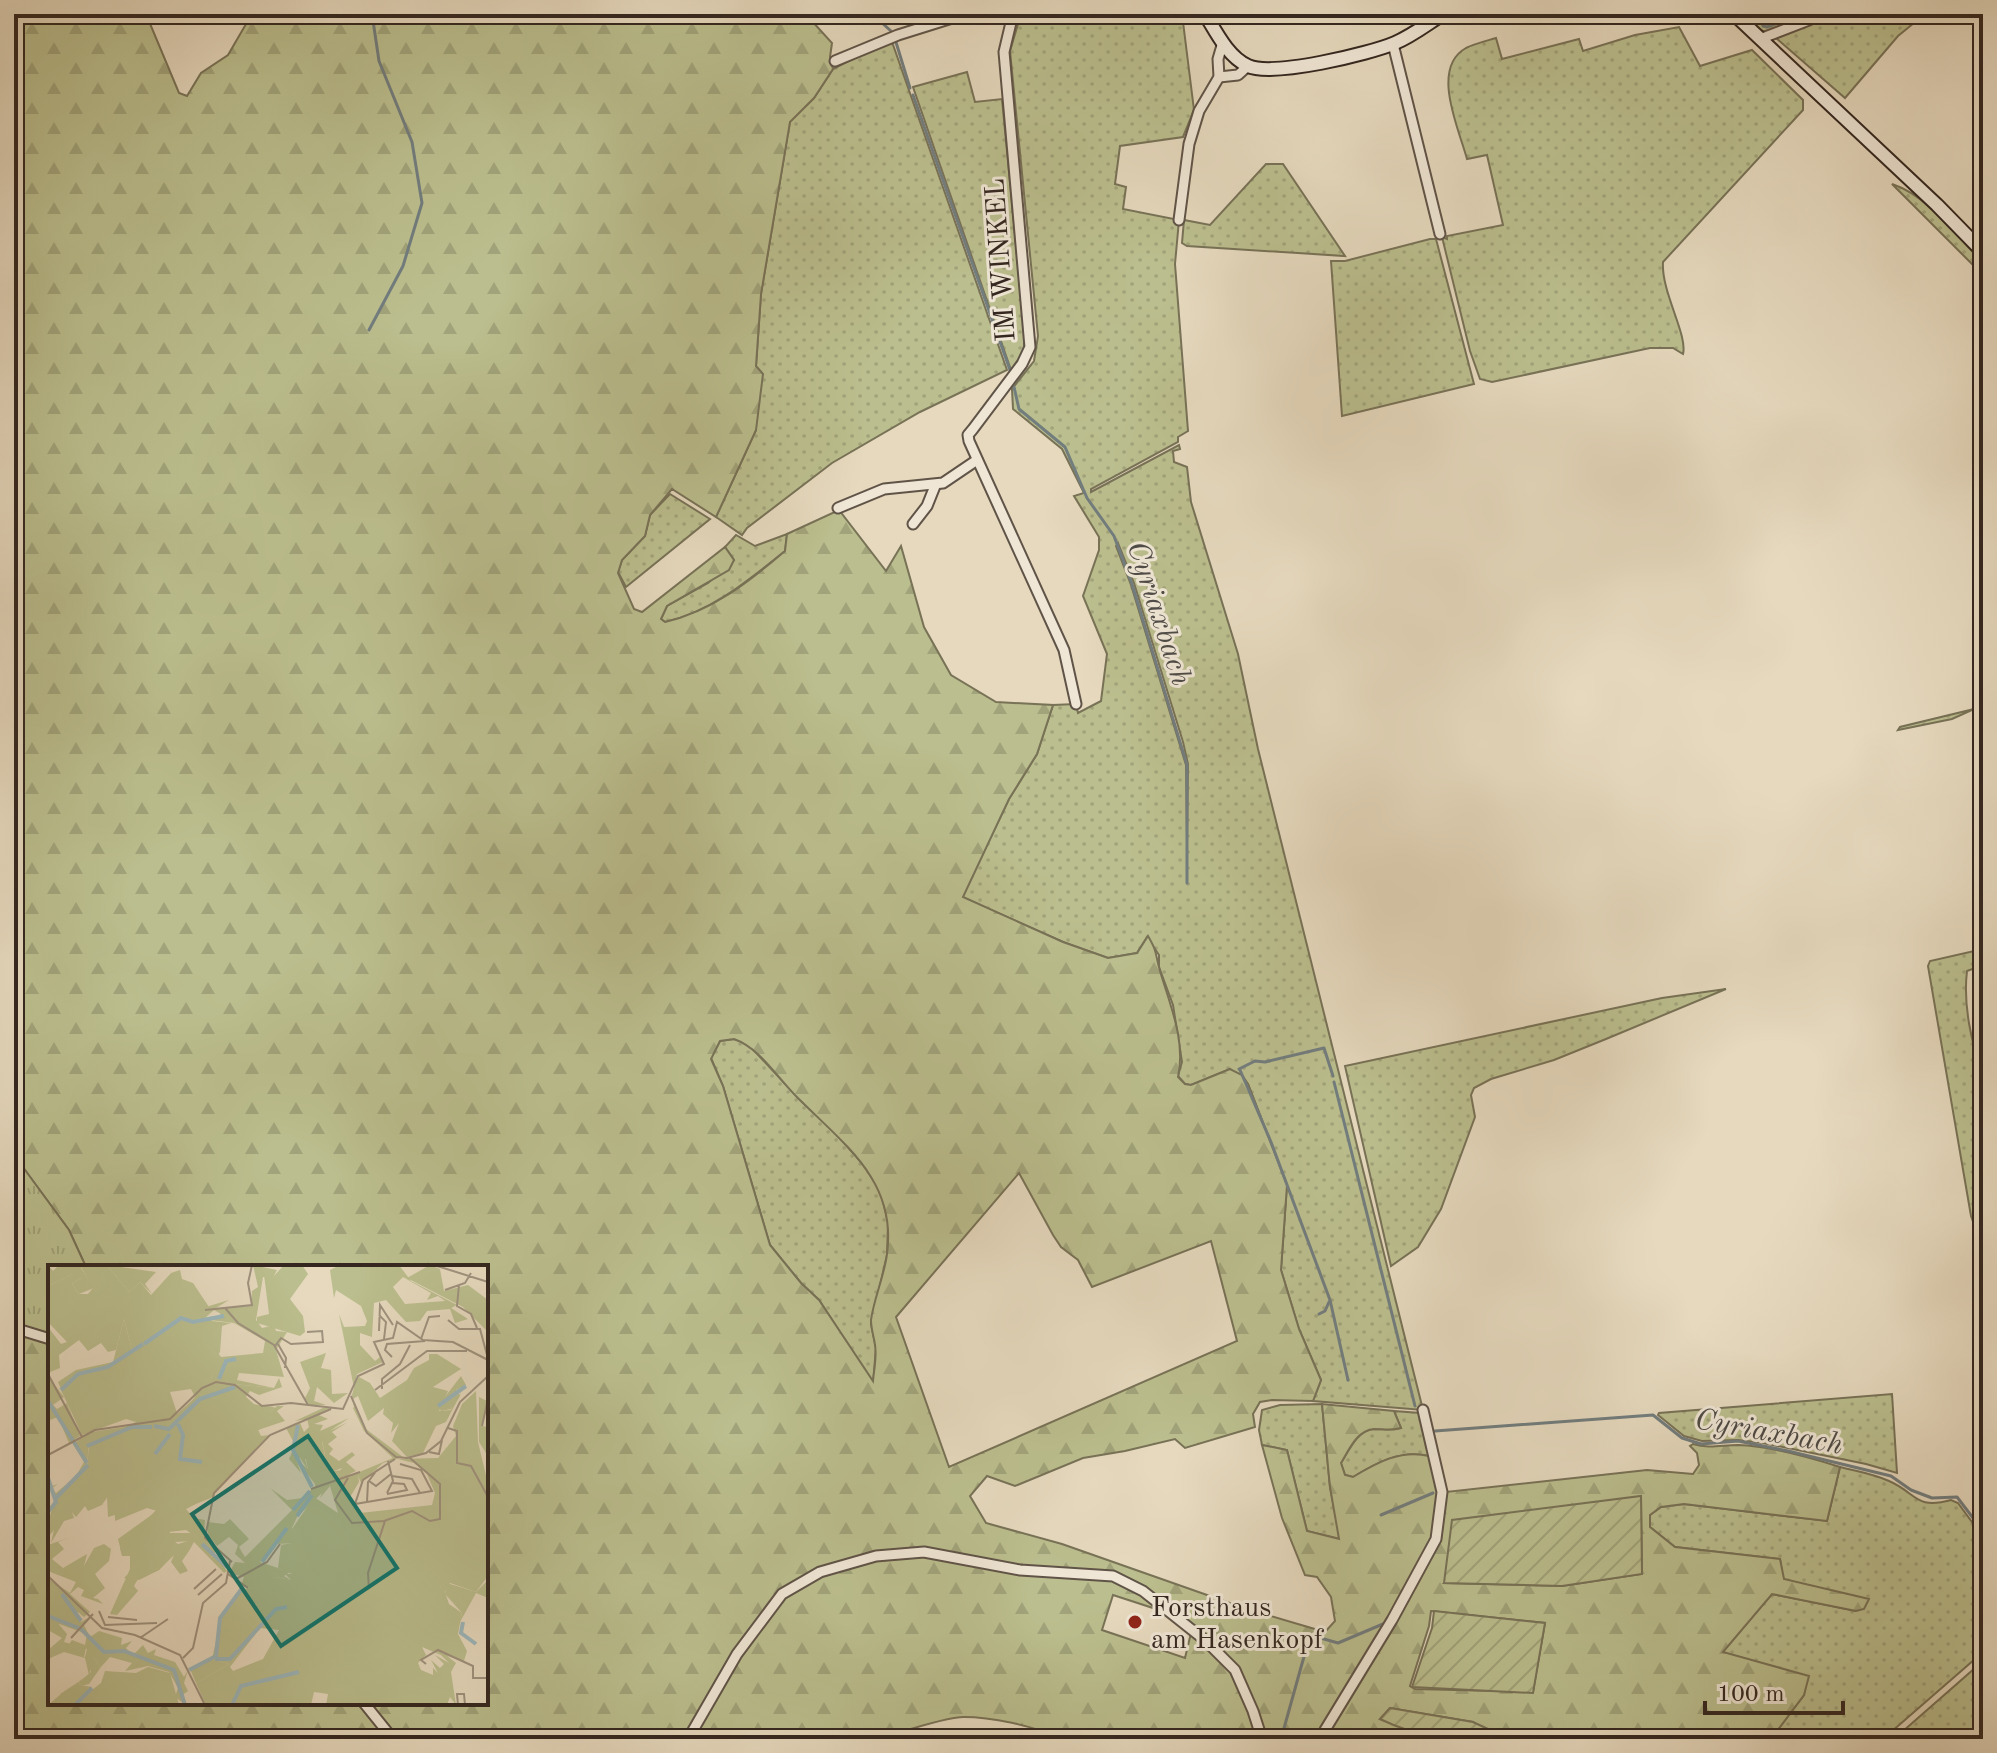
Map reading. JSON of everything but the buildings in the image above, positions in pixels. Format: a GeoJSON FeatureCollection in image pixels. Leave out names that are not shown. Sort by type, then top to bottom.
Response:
{"type":"FeatureCollection","features":[{"type":"Feature","properties":{"kind":"street"},"geometry":{"type":"LineString","coordinates":[[835,61],[898,35],[965,14]]}},
{"type":"Feature","properties":{"kind":"street","name":"IM WINKEL"},"geometry":{"type":"LineString","coordinates":[[1013,14],[1004,52],[1030,347],[1022,364],[968,435],[1064,650],[1076,704]]}},
{"type":"Feature","properties":{"kind":"street"},"geometry":{"type":"LineString","coordinates":[[1205,14],[1236,58],[1248,66],[1265,69],[1364,54],[1393,44],[1443,14]]}},
{"type":"Feature","properties":{"kind":"street"},"geometry":{"type":"LineString","coordinates":[[1734,14],[1983,252]]}},
{"type":"Feature","properties":{"kind":"street"},"geometry":{"type":"LineString","coordinates":[[1760,39],[1809,20],[1814,14]]}},
{"type":"Feature","properties":{"kind":"street"},"geometry":{"type":"LineString","coordinates":[[1179,220],[1189,144],[1199,111],[1219,77],[1218,59],[1223,42]]}},
{"type":"Feature","properties":{"kind":"street"},"geometry":{"type":"LineString","coordinates":[[1393,44],[1440,234]]}},
{"type":"Feature","properties":{"kind":"street"},"geometry":{"type":"LineString","coordinates":[[1219,77],[1238,75],[1248,66]]}},
{"type":"Feature","properties":{"kind":"street"},"geometry":{"type":"LineString","coordinates":[[838,508],[884,489],[935,486],[977,460]]}},
{"type":"Feature","properties":{"kind":"street"},"geometry":{"type":"LineString","coordinates":[[913,524],[927,506],[935,486]]}},
{"type":"Feature","properties":{"kind":"street"},"geometry":{"type":"LineString","coordinates":[[14,1328],[48,1338]]}},
{"type":"Feature","properties":{"kind":"street"},"geometry":{"type":"LineString","coordinates":[[1323,1739],[1325,1730],[1392,1620],[1436,1539],[1442,1492],[1423,1410]]}},
{"type":"Feature","properties":{"kind":"street"},"geometry":{"type":"LineString","coordinates":[[688,1739],[737,1654],[782,1594],[820,1572],[876,1556],[924,1552],[1020,1570],[1113,1576],[1143,1591],[1206,1641],[1235,1670],[1262,1739]]}},
{"type":"Feature","properties":{"kind":"street"},"geometry":{"type":"LineString","coordinates":[[366,1705],[393,1739]]}},
{"type":"Feature","properties":{"kind":"green space"},"geometry":{"type":"Polygon","coordinates":[[[14,14],[146,14],[179,93],[187,96],[201,73],[228,55],[254,14],[810,14],[811,20],[832,43],[830,57],[833,69],[814,98],[790,122],[761,294],[756,366],[763,374],[756,430],[716,517],[672,489],[650,515],[645,536],[622,560],[618,573],[634,609],[642,612],[725,547],[734,560],[729,570],[667,606],[661,619],[665,622],[698,611],[729,594],[785,551],[787,534],[839,510],[886,571],[901,546],[924,627],[951,675],[996,702],[1053,705],[1037,754],[1009,799],[963,897],[1063,942],[1108,958],[1137,953],[1148,936],[1176,1023],[1180,1050],[1178,1077],[1191,1085],[1230,1069],[1242,1075],[1248,1084],[1287,1185],[1281,1270],[1299,1329],[1321,1380],[1313,1401],[1260,1402],[1253,1414],[1255,1427],[1185,1448],[1175,1439],[1083,1458],[1015,1486],[987,1476],[970,1496],[986,1523],[1062,1544],[1244,1608],[1325,1632],[1335,1621],[1331,1597],[1317,1577],[1305,1575],[1282,1518],[1262,1445],[1287,1450],[1307,1531],[1339,1539],[1330,1487],[1322,1404],[1394,1411],[1401,1428],[1374,1429],[1363,1433],[1341,1463],[1345,1475],[1353,1477],[1380,1462],[1419,1454],[1429,1456],[1437,1493],[1647,1470],[1693,1474],[1699,1465],[1697,1453],[1690,1446],[1693,1444],[1764,1447],[1840,1467],[1827,1521],[1684,1504],[1661,1507],[1650,1515],[1650,1527],[1675,1547],[1780,1559],[1784,1579],[1869,1599],[1864,1609],[1856,1611],[1772,1594],[1723,1652],[1809,1676],[1804,1695],[1771,1739],[1486,1739],[1488,1737],[1473,1722],[1390,1708],[1380,1719],[1453,1739],[1055,1739],[1025,1726],[964,1717],[934,1722],[878,1739],[14,1739],[14,1331],[48,1340],[48,1705],[488,1705],[488,1265],[85,1265],[69,1230],[14,1155],[14,14]],[[734,1039],[720,1041],[711,1059],[723,1086],[770,1245],[819,1300],[873,1381],[876,1349],[871,1320],[886,1263],[888,1229],[876,1186],[851,1150],[762,1058],[734,1039]],[[1019,1173],[896,1317],[949,1467],[1237,1341],[1211,1241],[1092,1287],[1078,1260],[1061,1247],[1053,1235],[1019,1173]],[[1641,1497],[1578,1506],[1445,1583],[1562,1586],[1642,1574],[1641,1497]],[[1113,1595],[1102,1630],[1185,1658],[1191,1633],[1159,1610],[1113,1595]],[[1431,1611],[1410,1686],[1415,1689],[1533,1692],[1545,1623],[1431,1611]]]}},
{"type":"Feature","properties":{"kind":"green space"},"geometry":{"type":"Polygon","coordinates":[[[1021,14],[1182,14],[1194,110],[1183,137],[1120,146],[1115,184],[1126,187],[1123,209],[1179,220],[1175,264],[1188,431],[1178,437],[1178,442],[1091,489],[1091,492],[1179,445],[1180,449],[1173,451],[1174,462],[1187,467],[1191,502],[1238,654],[1258,749],[1423,1410],[1313,1401],[1321,1380],[1299,1329],[1281,1270],[1287,1185],[1248,1084],[1230,1069],[1191,1085],[1185,1084],[1178,1076],[1182,1062],[1173,1005],[1159,967],[1159,955],[1147,937],[1137,953],[1108,958],[1063,942],[962,897],[1009,799],[1037,754],[1053,705],[1076,704],[1078,713],[1101,701],[1107,654],[1083,596],[1099,550],[1099,537],[1074,496],[1084,493],[1062,449],[1013,409],[1012,389],[1034,361],[1038,336],[1010,51],[1021,14]],[[1118,543],[1116,546],[1131,585],[1186,765],[1187,840],[1188,764],[1134,583],[1118,543]]]}},
{"type":"Feature","properties":{"kind":"green space"},"geometry":{"type":"Polygon","coordinates":[[[1743,14],[1767,18],[1779,14],[1812,14],[1766,32],[1743,14]]]}},
{"type":"Feature","properties":{"kind":"green space"},"geometry":{"type":"Polygon","coordinates":[[[1894,14],[1925,14],[1898,36],[1845,98],[1776,38],[1816,21],[1867,22],[1894,14]]]}},
{"type":"Feature","properties":{"kind":"green space"},"geometry":{"type":"Polygon","coordinates":[[[1679,27],[1700,66],[1752,50],[1803,100],[1803,110],[1663,262],[1666,286],[1682,336],[1683,354],[1673,348],[1650,348],[1492,382],[1480,379],[1470,351],[1442,237],[1447,239],[1447,236],[1503,225],[1487,155],[1467,159],[1454,116],[1448,84],[1455,57],[1466,48],[1496,38],[1502,59],[1579,39],[1583,51],[1635,35],[1679,27]]]}},
{"type":"Feature","properties":{"kind":"green space"},"geometry":{"type":"Polygon","coordinates":[[[891,39],[1007,370],[920,412],[832,463],[742,535],[716,517],[756,430],[761,294],[790,121],[814,98],[833,69],[891,39]]]}},
{"type":"Feature","properties":{"kind":"green space"},"geometry":{"type":"Polygon","coordinates":[[[967,72],[975,102],[1002,99],[1025,339],[1023,353],[1011,370],[913,87],[967,72]]]}},
{"type":"Feature","properties":{"kind":"green space"},"geometry":{"type":"Polygon","coordinates":[[[1266,164],[1283,164],[1345,256],[1187,246],[1182,243],[1184,220],[1210,225],[1266,164]]]}},
{"type":"Feature","properties":{"kind":"green space"},"geometry":{"type":"Polygon","coordinates":[[[1892,184],[1916,196],[1938,215],[1983,263],[1983,275],[1892,184]]]}},
{"type":"Feature","properties":{"kind":"green space"},"geometry":{"type":"Polygon","coordinates":[[[1436,239],[1474,384],[1342,416],[1331,261],[1345,261],[1436,239]]]}},
{"type":"Feature","properties":{"kind":"green space"},"geometry":{"type":"Polygon","coordinates":[[[670,494],[710,519],[626,587],[618,572],[622,560],[645,536],[650,515],[670,494]]]}},
{"type":"Feature","properties":{"kind":"green space"},"geometry":{"type":"Polygon","coordinates":[[[787,534],[785,551],[729,594],[682,617],[665,622],[661,619],[667,606],[708,583],[734,560],[725,547],[736,535],[755,546],[787,534]]]}},
{"type":"Feature","properties":{"kind":"green space"},"geometry":{"type":"Polygon","coordinates":[[[1974,709],[1952,719],[1898,730],[1900,727],[1974,709]]]}},
{"type":"Feature","properties":{"kind":"green space"},"geometry":{"type":"Polygon","coordinates":[[[1983,949],[1983,965],[1967,971],[1966,997],[1969,1023],[1983,1074],[1983,1238],[1978,1235],[1971,1216],[1928,966],[1930,961],[1983,949]]]}},
{"type":"Feature","properties":{"kind":"green space"},"geometry":{"type":"Polygon","coordinates":[[[1726,989],[1554,1060],[1491,1079],[1474,1088],[1471,1095],[1475,1117],[1441,1209],[1418,1247],[1391,1266],[1345,1066],[1662,998],[1726,989]]]}},
{"type":"Feature","properties":{"kind":"green space"},"geometry":{"type":"Polygon","coordinates":[[[734,1039],[748,1044],[828,1125],[862,1163],[881,1192],[888,1223],[887,1255],[871,1324],[876,1348],[873,1383],[819,1300],[770,1245],[723,1086],[711,1058],[720,1041],[734,1039]]]}},
{"type":"Feature","properties":{"kind":"green space"},"geometry":{"type":"Polygon","coordinates":[[[14,1155],[69,1230],[85,1265],[48,1265],[48,1335],[14,1326],[14,1155]]]}},
{"type":"Feature","properties":{"kind":"green space"},"geometry":{"type":"Polygon","coordinates":[[[1892,1394],[1897,1473],[1763,1443],[1702,1441],[1684,1436],[1658,1415],[1659,1413],[1892,1394]]]}},
{"type":"Feature","properties":{"kind":"green space"},"geometry":{"type":"Polygon","coordinates":[[[1322,1404],[1330,1487],[1340,1539],[1307,1531],[1287,1450],[1262,1445],[1259,1430],[1262,1410],[1280,1405],[1322,1404]]]}},
{"type":"Feature","properties":{"kind":"green space"},"geometry":{"type":"Polygon","coordinates":[[[1394,1411],[1420,1413],[1429,1456],[1399,1456],[1380,1462],[1353,1477],[1345,1475],[1341,1463],[1363,1433],[1374,1429],[1401,1428],[1394,1411]]]}},
{"type":"Feature","properties":{"kind":"green space"},"geometry":{"type":"Polygon","coordinates":[[[1840,1467],[1883,1479],[1923,1502],[1951,1500],[1958,1503],[1983,1537],[1983,1652],[1883,1739],[1771,1739],[1804,1695],[1722,1652],[1772,1594],[1856,1611],[1783,1579],[1780,1559],[1675,1547],[1650,1527],[1650,1515],[1661,1507],[1684,1504],[1827,1521],[1840,1467]]]}},
{"type":"Feature","properties":{"kind":"green space"},"geometry":{"type":"Polygon","coordinates":[[[1641,1496],[1642,1574],[1562,1586],[1444,1583],[1452,1520],[1641,1496]]]}},
{"type":"Feature","properties":{"kind":"green space"},"geometry":{"type":"Polygon","coordinates":[[[1434,1611],[1545,1623],[1533,1693],[1412,1687],[1432,1628],[1434,1611]]]}},
{"type":"Feature","properties":{"kind":"green space"},"geometry":{"type":"Polygon","coordinates":[[[1983,1661],[1983,1739],[1894,1739],[1983,1661]]]}},
{"type":"Feature","properties":{"kind":"green space"},"geometry":{"type":"Polygon","coordinates":[[[1390,1708],[1473,1722],[1488,1729],[1488,1737],[1462,1740],[1418,1733],[1380,1719],[1390,1708]]]}},
{"type":"Feature","properties":{"kind":"waterway"},"geometry":{"type":"LineString","coordinates":[[369,330],[403,266],[422,203],[412,142],[379,61],[372,14]]}},
{"type":"Feature","properties":{"kind":"waterway","name":"Cyriaxbach"},"geometry":{"type":"LineString","coordinates":[[872,14],[891,31]]}},
{"type":"Feature","properties":{"kind":"waterway"},"geometry":{"type":"LineString","coordinates":[[1762,18],[1763,26],[1767,27],[1802,14]]}},
{"type":"Feature","properties":{"kind":"waterway"},"geometry":{"type":"LineString","coordinates":[[1861,14],[1867,14]]}},
{"type":"Feature","properties":{"kind":"waterway","name":"Cyriaxbach"},"geometry":{"type":"LineString","coordinates":[[895,39],[910,88]]}},
{"type":"Feature","properties":{"kind":"waterway","name":"Cyriaxbach"},"geometry":{"type":"LineString","coordinates":[[913,95],[1011,373]]}},
{"type":"Feature","properties":{"kind":"waterway","name":"Cyriaxbach"},"geometry":{"type":"LineString","coordinates":[[1014,387],[1019,409],[1065,447],[1087,498],[1114,536],[1132,584],[1187,765],[1187,883]]}},
{"type":"Feature","properties":{"kind":"waterway","name":"Cyriaxbach"},"geometry":{"type":"LineString","coordinates":[[1239,1069],[1255,1061],[1265,1062],[1324,1048],[1333,1076]]}},
{"type":"Feature","properties":{"kind":"waterway","name":"Cyriaxbach"},"geometry":{"type":"LineString","coordinates":[[1240,1070],[1271,1142],[1330,1300],[1348,1380]]}},
{"type":"Feature","properties":{"kind":"waterway","name":"Cyriaxbach"},"geometry":{"type":"LineString","coordinates":[[1334,1082],[1415,1406]]}},
{"type":"Feature","properties":{"kind":"waterway"},"geometry":{"type":"LineString","coordinates":[[1319,1314],[1325,1311],[1329,1302]]}},
{"type":"Feature","properties":{"kind":"waterway","name":"Cyriaxbach"},"geometry":{"type":"LineString","coordinates":[[1435,1431],[1653,1415],[1682,1438],[1701,1444],[1738,1441],[1788,1451],[1891,1476],[1911,1490],[1932,1498],[1957,1497],[1983,1531]]}},
{"type":"Feature","properties":{"kind":"waterway"},"geometry":{"type":"LineString","coordinates":[[1381,1515],[1433,1493]]}},
{"type":"Feature","properties":{"kind":"waterway"},"geometry":{"type":"LineString","coordinates":[[1281,1739],[1310,1635],[1338,1643],[1383,1624]]}},
{"type":"Feature","properties":{"kind":"place","name":"Forsthaus am Hasenkopf"},"geometry":{"type":"Point","coordinates":[1135,1622]}}]}
